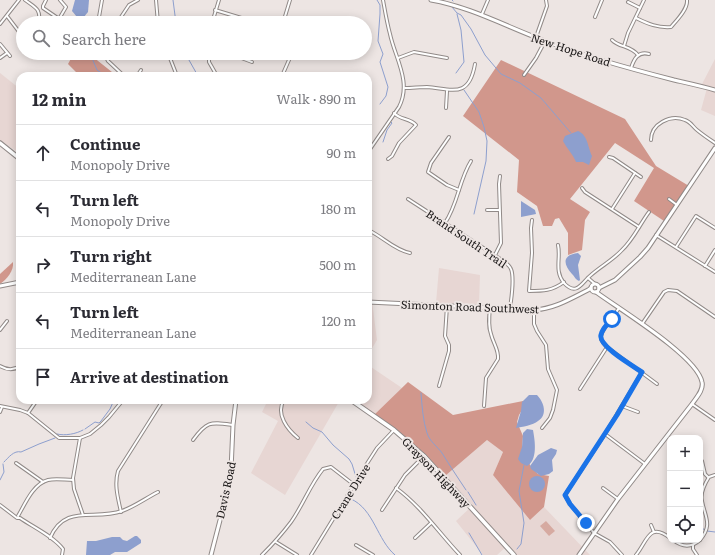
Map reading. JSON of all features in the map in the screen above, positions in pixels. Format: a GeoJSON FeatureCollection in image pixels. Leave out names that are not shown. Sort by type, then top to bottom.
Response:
{"type":"FeatureCollection","features":[{"type":"Feature","properties":{"kind":"main road"},"geometry":{"type":"LineString","coordinates":[[0,144],[16,154]]}},
{"type":"Feature","properties":{"kind":"main road","name":"Grayson Highway"},"geometry":{"type":"LineString","coordinates":[[357,404],[394,430],[424,456],[514,555]]}},
{"type":"Feature","properties":{"kind":"street"},"geometry":{"type":"LineString","coordinates":[[0,24],[19,0]]}},
{"type":"Feature","properties":{"kind":"street"},"geometry":{"type":"LineString","coordinates":[[26,0],[39,11],[40,16]]}},
{"type":"Feature","properties":{"kind":"street"},"geometry":{"type":"LineString","coordinates":[[46,0],[43,8],[54,16]]}},
{"type":"Feature","properties":{"kind":"street"},"geometry":{"type":"LineString","coordinates":[[60,0],[66,7],[60,16]]}},
{"type":"Feature","properties":{"kind":"street"},"geometry":{"type":"LineString","coordinates":[[99,16],[102,0]]}},
{"type":"Feature","properties":{"kind":"street"},"geometry":{"type":"LineString","coordinates":[[122,16],[129,5],[138,0]]}},
{"type":"Feature","properties":{"kind":"street"},"geometry":{"type":"LineString","coordinates":[[156,0],[157,16]]}},
{"type":"Feature","properties":{"kind":"street"},"geometry":{"type":"LineString","coordinates":[[214,16],[219,0]]}},
{"type":"Feature","properties":{"kind":"street"},"geometry":{"type":"LineString","coordinates":[[285,16],[290,0]]}},
{"type":"Feature","properties":{"kind":"street"},"geometry":{"type":"LineString","coordinates":[[372,146],[403,99],[405,88],[398,58],[390,34],[383,0]]}},
{"type":"Feature","properties":{"kind":"street","name":"New Hope Road"},"geometry":{"type":"LineString","coordinates":[[430,0],[452,4],[482,14],[545,41],[631,68],[715,90]]}},
{"type":"Feature","properties":{"kind":"street"},"geometry":{"type":"LineString","coordinates":[[482,14],[488,0]]}},
{"type":"Feature","properties":{"kind":"street"},"geometry":{"type":"LineString","coordinates":[[536,37],[547,6],[546,0]]}},
{"type":"Feature","properties":{"kind":"street"},"geometry":{"type":"LineString","coordinates":[[595,17],[602,0]]}},
{"type":"Feature","properties":{"kind":"street"},"geometry":{"type":"LineString","coordinates":[[624,46],[628,33],[644,0]]}},
{"type":"Feature","properties":{"kind":"street"},"geometry":{"type":"LineString","coordinates":[[636,18],[651,25],[671,27],[678,20],[687,4],[687,0]]}},
{"type":"Feature","properties":{"kind":"street"},"geometry":{"type":"LineString","coordinates":[[628,2],[640,8]]}},
{"type":"Feature","properties":{"kind":"street"},"geometry":{"type":"LineString","coordinates":[[215,10],[235,16]]}},
{"type":"Feature","properties":{"kind":"street"},"geometry":{"type":"LineString","coordinates":[[7,16],[16,28]]}},
{"type":"Feature","properties":{"kind":"street"},"geometry":{"type":"LineString","coordinates":[[612,40],[615,44],[632,48],[638,55]]}},
{"type":"Feature","properties":{"kind":"street"},"geometry":{"type":"LineString","coordinates":[[524,75],[536,58],[545,41]]}},
{"type":"Feature","properties":{"kind":"street"},"geometry":{"type":"LineString","coordinates":[[0,44],[10,56]]}},
{"type":"Feature","properties":{"kind":"street"},"geometry":{"type":"LineString","coordinates":[[398,58],[414,52],[447,58]]}},
{"type":"Feature","properties":{"kind":"street"},"geometry":{"type":"LineString","coordinates":[[0,58],[7,53]]}},
{"type":"Feature","properties":{"kind":"street"},"geometry":{"type":"LineString","coordinates":[[631,68],[638,55],[645,53],[649,54]]}},
{"type":"Feature","properties":{"kind":"street"},"geometry":{"type":"LineString","coordinates":[[108,60],[120,72]]}},
{"type":"Feature","properties":{"kind":"street"},"geometry":{"type":"LineString","coordinates":[[171,60],[175,72]]}},
{"type":"Feature","properties":{"kind":"street"},"geometry":{"type":"LineString","coordinates":[[209,60],[215,72]]}},
{"type":"Feature","properties":{"kind":"street"},"geometry":{"type":"LineString","coordinates":[[247,60],[252,62]]}},
{"type":"Feature","properties":{"kind":"street"},"geometry":{"type":"LineString","coordinates":[[284,72],[289,60]]}},
{"type":"Feature","properties":{"kind":"street"},"geometry":{"type":"LineString","coordinates":[[405,88],[426,87],[448,91],[461,89],[466,85],[474,71],[475,64]]}},
{"type":"Feature","properties":{"kind":"street"},"geometry":{"type":"LineString","coordinates":[[446,108],[448,91]]}},
{"type":"Feature","properties":{"kind":"street"},"geometry":{"type":"LineString","coordinates":[[388,159],[392,156],[399,143],[416,125],[410,121],[400,118],[394,113]]}},
{"type":"Feature","properties":{"kind":"street"},"geometry":{"type":"LineString","coordinates":[[651,140],[651,133],[660,122],[677,119],[685,120],[691,123],[695,129],[715,143]]}},
{"type":"Feature","properties":{"kind":"street"},"geometry":{"type":"LineString","coordinates":[[449,137],[431,163],[428,172],[447,185],[459,190]]}},
{"type":"Feature","properties":{"kind":"street","name":"Simonton Road Southwest"},"geometry":{"type":"LineString","coordinates":[[372,302],[534,310],[548,308],[571,299],[616,278],[640,257],[648,248],[715,148]]}},
{"type":"Feature","properties":{"kind":"street"},"geometry":{"type":"LineString","coordinates":[[609,157],[613,158],[641,177]]}},
{"type":"Feature","properties":{"kind":"street"},"geometry":{"type":"LineString","coordinates":[[445,223],[453,208],[465,171],[471,160]]}},
{"type":"Feature","properties":{"kind":"street"},"geometry":{"type":"LineString","coordinates":[[612,209],[635,173]]}},
{"type":"Feature","properties":{"kind":"street"},"geometry":{"type":"LineString","coordinates":[[495,255],[501,243],[499,210],[500,176]]}},
{"type":"Feature","properties":{"kind":"street"},"geometry":{"type":"LineString","coordinates":[[582,188],[585,192],[639,227]]}},
{"type":"Feature","properties":{"kind":"street","name":"Brand South Trail"},"geometry":{"type":"LineString","coordinates":[[408,199],[505,262],[512,270],[510,309]]}},
{"type":"Feature","properties":{"kind":"street"},"geometry":{"type":"LineString","coordinates":[[669,199],[677,205]]}},
{"type":"Feature","properties":{"kind":"street"},"geometry":{"type":"LineString","coordinates":[[486,210],[499,210]]}},
{"type":"Feature","properties":{"kind":"street"},"geometry":{"type":"LineString","coordinates":[[558,245],[558,272],[570,288],[576,288],[581,286],[588,278],[623,250],[649,212]]}},
{"type":"Feature","properties":{"kind":"street"},"geometry":{"type":"LineString","coordinates":[[676,247],[696,216],[715,228]]}},
{"type":"Feature","properties":{"kind":"street"},"geometry":{"type":"LineString","coordinates":[[532,220],[532,253],[529,291],[548,291],[556,288],[564,282]]}},
{"type":"Feature","properties":{"kind":"street"},"geometry":{"type":"LineString","coordinates":[[372,232],[403,251],[410,253]]}},
{"type":"Feature","properties":{"kind":"street"},"geometry":{"type":"LineString","coordinates":[[656,235],[715,272]]}},
{"type":"Feature","properties":{"kind":"street"},"geometry":{"type":"LineString","coordinates":[[705,266],[715,250]]}},
{"type":"Feature","properties":{"kind":"street"},"geometry":{"type":"LineString","coordinates":[[579,555],[618,499],[692,404],[702,387],[702,382],[698,374],[684,357],[606,298],[595,288],[588,278]]}},
{"type":"Feature","properties":{"kind":"street"},"geometry":{"type":"LineString","coordinates":[[0,286],[16,283]]}},
{"type":"Feature","properties":{"kind":"street"},"geometry":{"type":"LineString","coordinates":[[642,324],[664,292],[668,290],[677,291],[715,317]]}},
{"type":"Feature","properties":{"kind":"street"},"geometry":{"type":"LineString","coordinates":[[439,386],[449,351],[449,345],[445,336],[447,306]]}},
{"type":"Feature","properties":{"kind":"street"},"geometry":{"type":"LineString","coordinates":[[484,406],[486,378],[498,359],[498,351],[490,334],[490,308]]}},
{"type":"Feature","properties":{"kind":"street"},"geometry":{"type":"LineString","coordinates":[[619,308],[601,335],[601,340],[607,347],[657,384]]}},
{"type":"Feature","properties":{"kind":"street"},"geometry":{"type":"LineString","coordinates":[[534,310],[534,324],[546,344],[548,369],[556,390],[553,410],[550,418],[542,428]]}},
{"type":"Feature","properties":{"kind":"street"},"geometry":{"type":"LineString","coordinates":[[0,330],[7,321]]}},
{"type":"Feature","properties":{"kind":"street"},"geometry":{"type":"LineString","coordinates":[[580,389],[607,347]]}},
{"type":"Feature","properties":{"kind":"street"},"geometry":{"type":"LineString","coordinates":[[0,366],[10,370],[16,368]]}},
{"type":"Feature","properties":{"kind":"street"},"geometry":{"type":"LineString","coordinates":[[622,555],[610,542],[594,533],[570,504],[565,495],[605,434],[642,372]]}},
{"type":"Feature","properties":{"kind":"street"},"geometry":{"type":"LineString","coordinates":[[28,413],[34,404]]}},
{"type":"Feature","properties":{"kind":"street"},"geometry":{"type":"LineString","coordinates":[[0,412],[1,407],[20,410],[28,413],[60,438],[80,438],[90,434],[101,425],[120,404]]}},
{"type":"Feature","properties":{"kind":"street"},"geometry":{"type":"LineString","coordinates":[[121,512],[116,486],[118,471],[160,404]]}},
{"type":"Feature","properties":{"kind":"street","name":"Davis Road"},"geometry":{"type":"LineString","coordinates":[[211,555],[226,497],[231,470],[236,404]]}},
{"type":"Feature","properties":{"kind":"street"},"geometry":{"type":"LineString","coordinates":[[282,404],[281,414],[286,426],[298,438]]}},
{"type":"Feature","properties":{"kind":"street"},"geometry":{"type":"LineString","coordinates":[[692,404],[715,420]]}},
{"type":"Feature","properties":{"kind":"street"},"geometry":{"type":"LineString","coordinates":[[622,406],[638,412]]}},
{"type":"Feature","properties":{"kind":"street"},"geometry":{"type":"LineString","coordinates":[[194,440],[202,428],[206,425],[218,423],[233,425]]}},
{"type":"Feature","properties":{"kind":"street","name":"Crane Drive"},"geometry":{"type":"LineString","coordinates":[[311,555],[377,448],[394,430]]}},
{"type":"Feature","properties":{"kind":"street"},"geometry":{"type":"LineString","coordinates":[[605,434],[645,464]]}},
{"type":"Feature","properties":{"kind":"street"},"geometry":{"type":"LineString","coordinates":[[80,438],[73,480],[74,489],[83,515]]}},
{"type":"Feature","properties":{"kind":"street"},"geometry":{"type":"LineString","coordinates":[[382,510],[405,475],[424,456]]}},
{"type":"Feature","properties":{"kind":"street"},"geometry":{"type":"LineString","coordinates":[[16,463],[43,482]]}},
{"type":"Feature","properties":{"kind":"street"},"geometry":{"type":"LineString","coordinates":[[703,465],[705,474],[709,477]]}},
{"type":"Feature","properties":{"kind":"street"},"geometry":{"type":"LineString","coordinates":[[262,555],[276,542],[291,522],[316,478],[323,469],[331,467],[354,484]]}},
{"type":"Feature","properties":{"kind":"street"},"geometry":{"type":"LineString","coordinates":[[703,488],[709,477],[715,475]]}},
{"type":"Feature","properties":{"kind":"street"},"geometry":{"type":"LineString","coordinates":[[19,517],[35,489],[43,482],[50,479],[73,480]]}},
{"type":"Feature","properties":{"kind":"street"},"geometry":{"type":"LineString","coordinates":[[396,488],[405,495],[432,523],[460,555]]}},
{"type":"Feature","properties":{"kind":"street"},"geometry":{"type":"LineString","coordinates":[[603,488],[618,499]]}},
{"type":"Feature","properties":{"kind":"street"},"geometry":{"type":"LineString","coordinates":[[50,538],[54,530],[64,519],[68,517],[121,512],[158,492]]}},
{"type":"Feature","properties":{"kind":"street"},"geometry":{"type":"LineString","coordinates":[[0,505],[17,518],[19,517],[62,547],[62,555]]}},
{"type":"Feature","properties":{"kind":"street"},"geometry":{"type":"LineString","coordinates":[[703,507],[708,527],[703,536]]}},
{"type":"Feature","properties":{"kind":"street"},"geometry":{"type":"LineString","coordinates":[[415,538],[432,523]]}},
{"type":"Feature","properties":{"kind":"street"},"geometry":{"type":"LineString","coordinates":[[651,525],[654,532]]}},
{"type":"Feature","properties":{"kind":"street"},"geometry":{"type":"LineString","coordinates":[[636,555],[647,537],[654,532],[664,533],[667,536]]}},
{"type":"Feature","properties":{"kind":"street"},"geometry":{"type":"LineString","coordinates":[[276,542],[297,555]]}},
{"type":"Feature","properties":{"kind":"street"},"geometry":{"type":"LineString","coordinates":[[678,543],[686,546],[696,543]]}},
{"type":"Feature","properties":{"kind":"street"},"geometry":{"type":"LineString","coordinates":[[356,545],[373,555]]}},
{"type":"Feature","properties":{"kind":"street"},"geometry":{"type":"LineString","coordinates":[[693,545],[693,549],[697,555]]}},
{"type":"Feature","properties":{"kind":"street"},"geometry":{"type":"LineString","coordinates":[[454,555],[457,552]]}},
{"type":"Feature","properties":{"kind":"shaded area"},"geometry":{"type":"Polygon","coordinates":[[[715,59],[715,116],[701,110],[707,88],[701,86],[715,59]]]}},
{"type":"Feature","properties":{"kind":"shaded area"},"geometry":{"type":"Polygon","coordinates":[[[70,60],[97,60],[112,72],[76,72],[68,64],[70,60]]]}},
{"type":"Feature","properties":{"kind":"shaded area"},"geometry":{"type":"Polygon","coordinates":[[[501,60],[625,119],[656,166],[689,186],[664,221],[634,201],[654,168],[615,143],[570,199],[590,212],[585,220],[582,250],[568,255],[568,233],[559,218],[555,219],[552,226],[543,226],[537,206],[517,192],[519,160],[463,116],[501,60]]]}},
{"type":"Feature","properties":{"kind":"shaded area"},"geometry":{"type":"Polygon","coordinates":[[[0,73],[16,86],[16,151],[0,140],[0,73]]]}},
{"type":"Feature","properties":{"kind":"shaded area"},"geometry":{"type":"Polygon","coordinates":[[[13,262],[10,274],[0,284],[0,274],[13,262]]]}},
{"type":"Feature","properties":{"kind":"shaded area"},"geometry":{"type":"Polygon","coordinates":[[[439,268],[480,275],[479,304],[436,303],[439,268]]]}},
{"type":"Feature","properties":{"kind":"shaded area"},"geometry":{"type":"Polygon","coordinates":[[[372,301],[377,340],[372,348],[372,301]]]}},
{"type":"Feature","properties":{"kind":"shaded area"},"geometry":{"type":"Polygon","coordinates":[[[372,368],[402,388],[374,415],[357,404],[372,404],[372,368]]]}},
{"type":"Feature","properties":{"kind":"shaded area"},"geometry":{"type":"Polygon","coordinates":[[[408,382],[453,415],[528,400],[519,415],[517,422],[523,436],[522,448],[531,467],[538,474],[549,476],[544,507],[530,520],[493,475],[503,452],[487,440],[445,476],[392,427],[374,415],[408,382]]]}},
{"type":"Feature","properties":{"kind":"shaded area"},"geometry":{"type":"Polygon","coordinates":[[[266,404],[338,404],[285,495],[251,473],[278,421],[262,412],[266,404]]]}},
{"type":"Feature","properties":{"kind":"shaded area"},"geometry":{"type":"Polygon","coordinates":[[[487,440],[503,452],[493,475],[530,520],[544,507],[590,555],[515,555],[507,546],[497,555],[483,555],[456,521],[473,505],[445,476],[487,440]]]}},
{"type":"Feature","properties":{"kind":"shaded area"},"geometry":{"type":"Polygon","coordinates":[[[546,521],[555,531],[549,536],[540,526],[546,521]]]}},
{"type":"Feature","properties":{"kind":"water"},"geometry":{"type":"Polygon","coordinates":[[[75,0],[89,0],[88,12],[85,16],[76,16],[72,11],[75,0]]]}},
{"type":"Feature","properties":{"kind":"water"},"geometry":{"type":"Polygon","coordinates":[[[578,131],[584,135],[592,156],[589,165],[583,162],[576,162],[563,141],[565,136],[578,131]]]}},
{"type":"Feature","properties":{"kind":"water"},"geometry":{"type":"Polygon","coordinates":[[[521,201],[535,210],[536,214],[521,217],[521,201]]]}},
{"type":"Feature","properties":{"kind":"water"},"geometry":{"type":"Polygon","coordinates":[[[578,253],[581,256],[578,265],[579,281],[569,270],[566,263],[569,256],[578,253]]]}},
{"type":"Feature","properties":{"kind":"water"},"geometry":{"type":"Polygon","coordinates":[[[529,395],[537,395],[544,408],[543,415],[533,424],[516,428],[522,402],[529,395]]]}},
{"type":"Feature","properties":{"kind":"water"},"geometry":{"type":"Polygon","coordinates":[[[527,429],[533,430],[535,450],[533,459],[527,466],[521,463],[518,459],[522,447],[523,433],[527,429]]]}},
{"type":"Feature","properties":{"kind":"water"},"geometry":{"type":"Polygon","coordinates":[[[551,448],[557,450],[552,460],[553,471],[549,474],[541,476],[531,469],[530,466],[538,455],[551,448]]]}},
{"type":"Feature","properties":{"kind":"water"},"geometry":{"type":"Polygon","coordinates":[[[537,476],[544,481],[545,484],[540,491],[537,492],[530,487],[529,484],[534,477],[537,476]]]}},
{"type":"Feature","properties":{"kind":"water"},"geometry":{"type":"Polygon","coordinates":[[[135,536],[141,540],[141,543],[127,552],[115,552],[110,555],[86,555],[87,541],[120,537],[127,541],[135,536]]]}},
{"type":"Feature","properties":{"kind":"waterway"},"geometry":{"type":"LineString","coordinates":[[173,0],[175,16]]}},
{"type":"Feature","properties":{"kind":"waterway"},"geometry":{"type":"LineString","coordinates":[[377,0],[380,5],[378,41],[383,54],[380,62],[388,87],[386,96],[380,104]]}},
{"type":"Feature","properties":{"kind":"waterway"},"geometry":{"type":"LineString","coordinates":[[452,7],[461,15],[471,29],[485,55],[501,74],[520,83],[541,98],[571,133]]}},
{"type":"Feature","properties":{"kind":"waterway"},"geometry":{"type":"LineString","coordinates":[[456,73],[464,62],[461,30],[457,14]]}},
{"type":"Feature","properties":{"kind":"waterway"},"geometry":{"type":"LineString","coordinates":[[93,60],[97,70],[100,72]]}},
{"type":"Feature","properties":{"kind":"waterway"},"geometry":{"type":"LineString","coordinates":[[189,60],[196,72]]}},
{"type":"Feature","properties":{"kind":"waterway"},"geometry":{"type":"LineString","coordinates":[[464,90],[479,112],[487,141],[486,161],[474,214]]}},
{"type":"Feature","properties":{"kind":"waterway"},"geometry":{"type":"LineString","coordinates":[[383,142],[387,130],[392,123],[391,122]]}},
{"type":"Feature","properties":{"kind":"waterway"},"geometry":{"type":"LineString","coordinates":[[421,393],[428,436],[442,453],[466,490]]}},
{"type":"Feature","properties":{"kind":"waterway"},"geometry":{"type":"LineString","coordinates":[[85,429],[95,422],[99,423],[112,404]]}},
{"type":"Feature","properties":{"kind":"waterway"},"geometry":{"type":"LineString","coordinates":[[306,422],[313,428],[322,432],[333,445],[349,459],[356,477]]}},
{"type":"Feature","properties":{"kind":"waterway"},"geometry":{"type":"LineString","coordinates":[[57,434],[63,435],[77,433],[83,430]]}},
{"type":"Feature","properties":{"kind":"waterway"},"geometry":{"type":"LineString","coordinates":[[4,462],[16,452],[21,452],[55,438]]}},
{"type":"Feature","properties":{"kind":"waterway"},"geometry":{"type":"LineString","coordinates":[[0,480],[4,472],[3,464]]}},
{"type":"Feature","properties":{"kind":"waterway"},"geometry":{"type":"LineString","coordinates":[[517,549],[521,544],[524,523],[519,491],[524,465]]}},
{"type":"Feature","properties":{"kind":"waterway"},"geometry":{"type":"LineString","coordinates":[[468,492],[476,505]]}},
{"type":"Feature","properties":{"kind":"waterway"},"geometry":{"type":"LineString","coordinates":[[351,499],[365,510],[389,549],[395,555]]}},
{"type":"Feature","properties":{"kind":"waterway"},"geometry":{"type":"LineString","coordinates":[[707,531],[715,532]]}},
{"type":"Feature","properties":{"kind":"waterway"},"geometry":{"type":"LineString","coordinates":[[469,533],[482,555]]}},
{"type":"Feature","properties":{"kind":"route"},"geometry":{"type":"LineString","coordinates":[[586,523],[567,500],[565,495],[617,415],[642,372],[607,347],[601,340],[601,335],[604,329],[612,319]]}}]}
